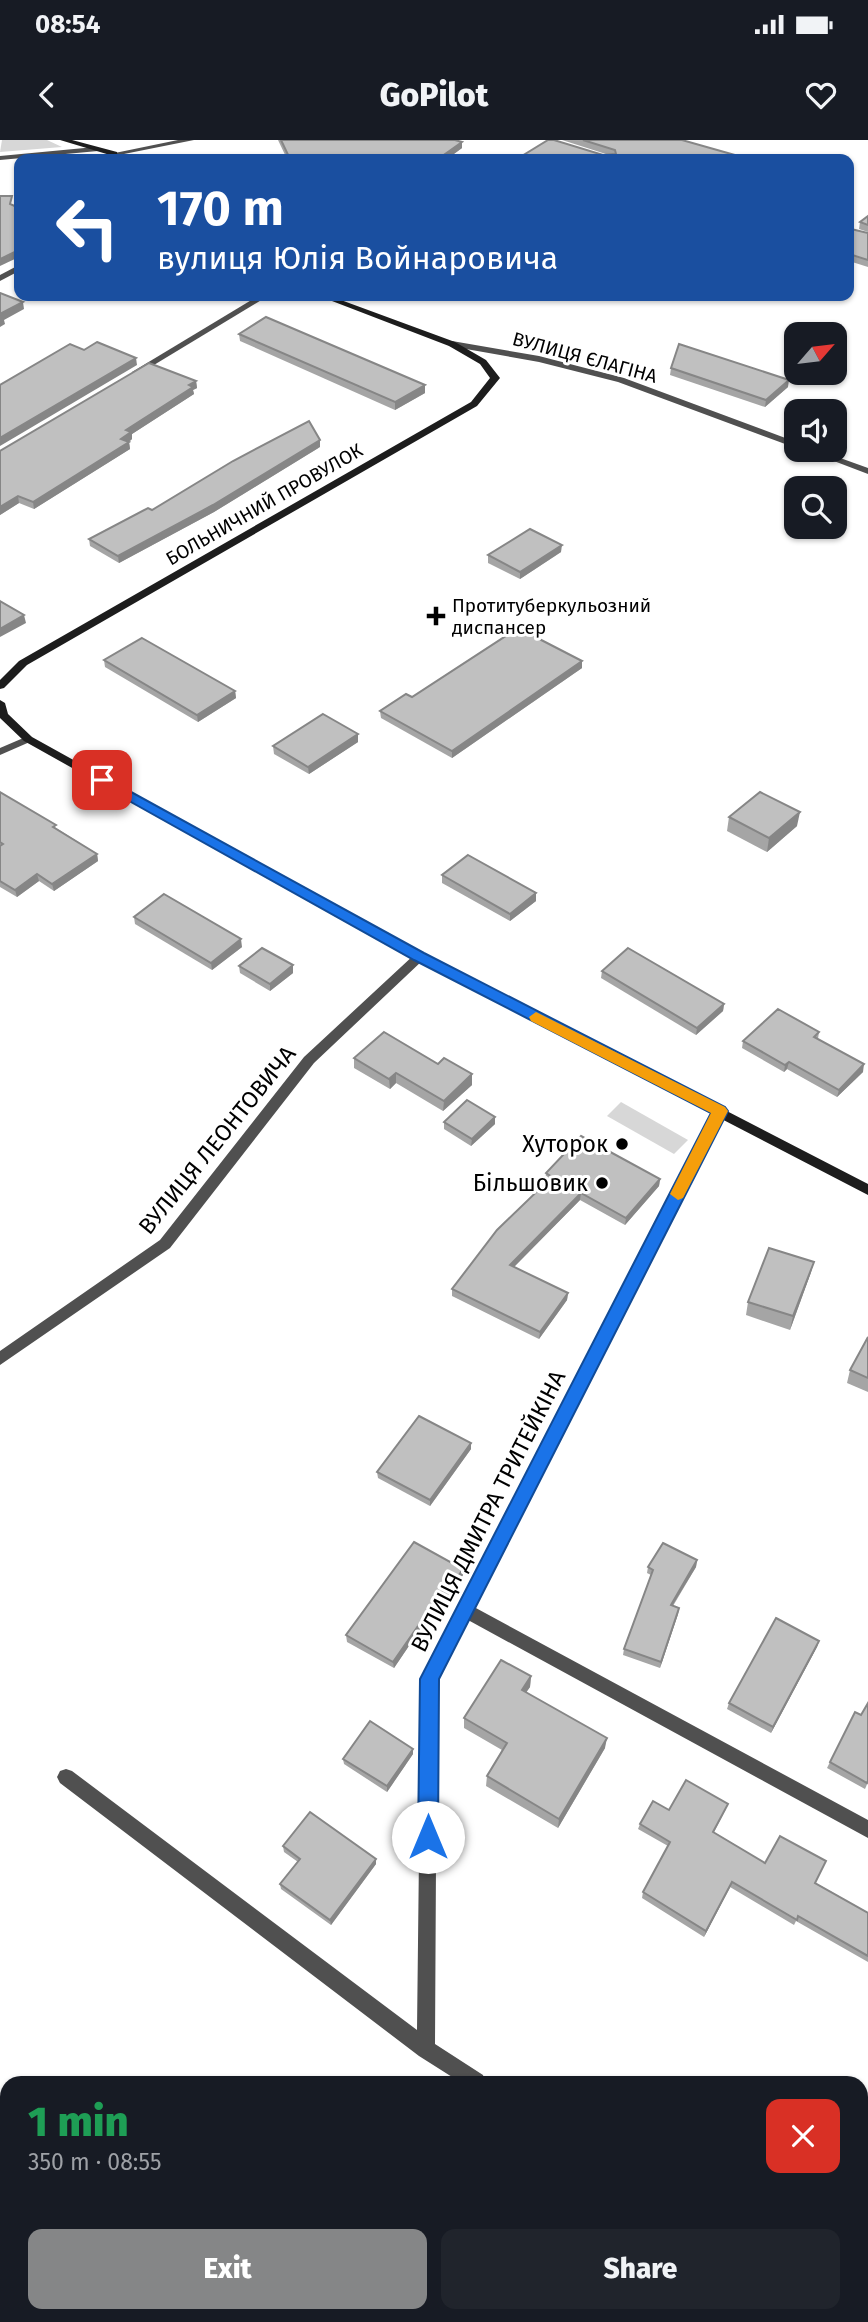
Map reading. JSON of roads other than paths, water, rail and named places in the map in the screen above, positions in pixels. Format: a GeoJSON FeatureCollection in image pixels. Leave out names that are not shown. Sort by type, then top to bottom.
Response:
{"type":"FeatureCollection","features":[{"type":"Feature","properties":{"kind":"main road"},"geometry":{"type":"LineString","coordinates":[[64,140],[107,154]]}},
{"type":"Feature","properties":{"kind":"main road","name":"ВУЛИЦЯ ЄЛАГІНА"},"geometry":{"type":"LineString","coordinates":[[336,301],[452,344]]}},
{"type":"Feature","properties":{"kind":"main road","name":"БОЛЬНИЧНИЙ ПРОВУЛОК"},"geometry":{"type":"LineString","coordinates":[[0,686],[23,663],[474,404],[495,378],[483,362],[452,344]]}},
{"type":"Feature","properties":{"kind":"main road"},"geometry":{"type":"LineString","coordinates":[[0,703],[3,715],[28,739],[419,957],[868,1190]]}},
{"type":"Feature","properties":{"kind":"street"},"geometry":{"type":"LineString","coordinates":[[127,154],[190,140]]}},
{"type":"Feature","properties":{"kind":"street"},"geometry":{"type":"LineString","coordinates":[[42,154],[95,149]]}},
{"type":"Feature","properties":{"kind":"street"},"geometry":{"type":"LineString","coordinates":[[131,375],[256,301]]}},
{"type":"Feature","properties":{"kind":"street","name":"ВУЛИЦЯ ЄЛАГІНА"},"geometry":{"type":"LineString","coordinates":[[452,344],[539,359],[621,380],[784,441]]}},
{"type":"Feature","properties":{"kind":"street"},"geometry":{"type":"LineString","coordinates":[[843,462],[868,471]]}},
{"type":"Feature","properties":{"kind":"street"},"geometry":{"type":"LineString","coordinates":[[0,752],[28,739]]}},
{"type":"Feature","properties":{"kind":"street","name":"ВУЛИЦЯ ЛЕОНТОВИЧА"},"geometry":{"type":"LineString","coordinates":[[0,1359],[165,1244],[309,1060],[419,957]]}},
{"type":"Feature","properties":{"kind":"street","name":"ВУЛИЦЯ ДМИТРА ТРИТЕЙКІНА"},"geometry":{"type":"LineString","coordinates":[[426,2049],[429,1679],[720,1111]]}},
{"type":"Feature","properties":{"kind":"street"},"geometry":{"type":"LineString","coordinates":[[466,1611],[868,1829]]}},
{"type":"Feature","properties":{"kind":"street"},"geometry":{"type":"LineString","coordinates":[[66,1777],[426,2049],[467,2076]]}},
{"type":"Feature","properties":{"kind":"place","name":"Протитуберкульозний диспансер"},"geometry":{"type":"Point","coordinates":[436,616]}},
{"type":"Feature","properties":{"kind":"place","name":"Хуторок"},"geometry":{"type":"Point","coordinates":[622,1144]}},
{"type":"Feature","properties":{"kind":"place","name":"Більшовик"},"geometry":{"type":"Point","coordinates":[602,1183]}}]}
